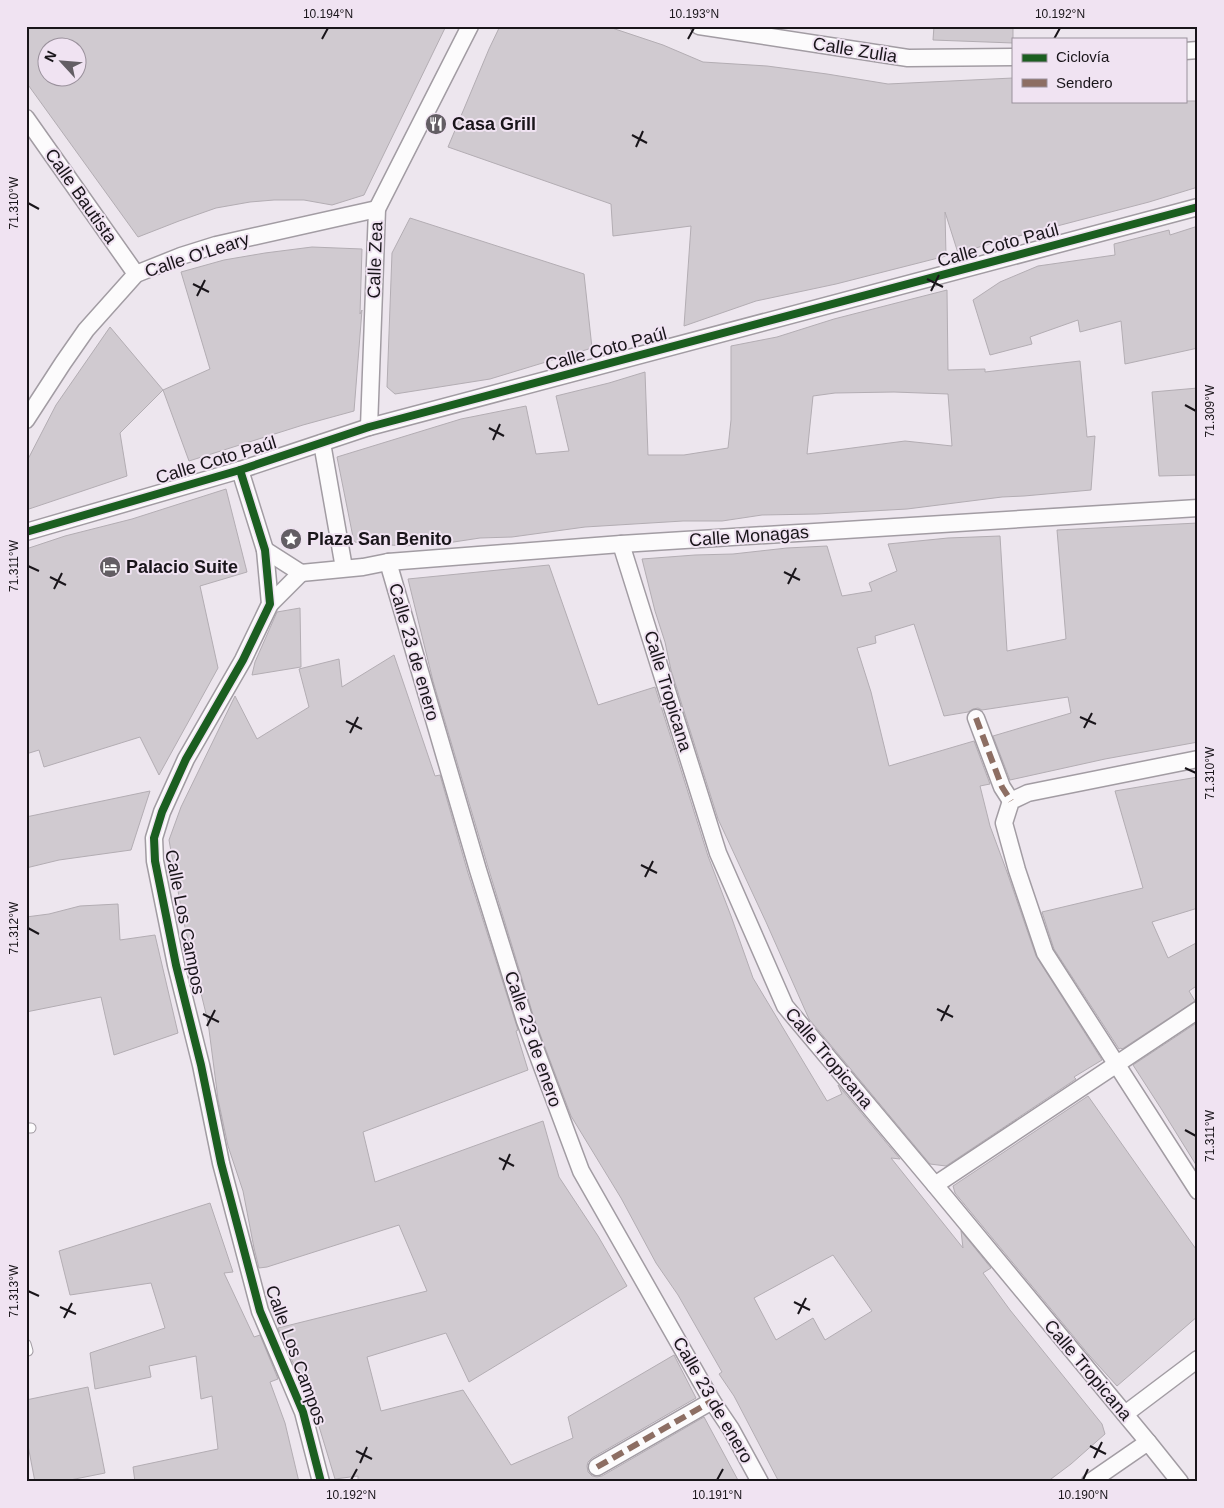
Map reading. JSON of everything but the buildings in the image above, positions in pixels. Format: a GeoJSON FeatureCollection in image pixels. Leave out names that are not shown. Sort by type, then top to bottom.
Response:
{"type":"FeatureCollection","features":[{"type":"Feature","properties":{"kind":"street","name":"Calle Zea"},"geometry":{"type":"LineString","coordinates":[[370,427],[377,209],[470,26]]}},
{"type":"Feature","properties":{"kind":"street","name":"Calle Zulia"},"geometry":{"type":"LineString","coordinates":[[699,26],[908,58],[1012,57]]}},
{"type":"Feature","properties":{"kind":"street","name":"Calle Bautista"},"geometry":{"type":"LineString","coordinates":[[26,118],[136,274]]}},
{"type":"Feature","properties":{"kind":"street","name":"Calle Coto Paúl"},"geometry":{"type":"LineString","coordinates":[[26,532],[240,470],[370,427],[1198,207]]}},
{"type":"Feature","properties":{"kind":"street","name":"Calle O'Leary"},"geometry":{"type":"LineString","coordinates":[[26,420],[86,330],[136,274],[216,244],[377,209]]}},
{"type":"Feature","properties":{"kind":"street"},"geometry":{"type":"LineString","coordinates":[[322,443],[344,568]]}},
{"type":"Feature","properties":{"kind":"street"},"geometry":{"type":"LineString","coordinates":[[240,470],[264,550],[270,604]]}},
{"type":"Feature","properties":{"kind":"street","name":"Calle Monagas"},"geometry":{"type":"LineString","coordinates":[[301,573],[363,567],[388,562],[621,544],[1198,508]]}},
{"type":"Feature","properties":{"kind":"street","name":"Calle Tropicana"},"geometry":{"type":"LineString","coordinates":[[621,544],[718,853],[785,1006],[1180,1482]]}},
{"type":"Feature","properties":{"kind":"street"},"geometry":{"type":"LineString","coordinates":[[264,550],[301,573],[270,604]]}},
{"type":"Feature","properties":{"kind":"street","name":"Calle 23 de enero"},"geometry":{"type":"LineString","coordinates":[[388,562],[524,1021],[581,1171],[760,1482]]}},
{"type":"Feature","properties":{"kind":"street","name":"Calle Los Campos"},"geometry":{"type":"LineString","coordinates":[[270,604],[243,660],[186,759],[174,785],[162,812],[154,838],[155,861],[176,965],[201,1065],[221,1163],[260,1312],[304,1412],[321,1482]]}},
{"type":"Feature","properties":{"kind":"street"},"geometry":{"type":"LineString","coordinates":[[976,718],[1002,787],[1011,801]]}},
{"type":"Feature","properties":{"kind":"street"},"geometry":{"type":"LineString","coordinates":[[1198,760],[1028,793],[1011,801],[1004,823],[1017,870],[1045,953],[1198,1191]]}},
{"type":"Feature","properties":{"kind":"street"},"geometry":{"type":"LineString","coordinates":[[935,1185],[1198,1010]]}},
{"type":"Feature","properties":{"kind":"street"},"geometry":{"type":"LineString","coordinates":[[1125,1414],[1198,1360]]}},
{"type":"Feature","properties":{"kind":"street"},"geometry":{"type":"LineString","coordinates":[[597,1467],[712,1401]]}},
{"type":"Feature","properties":{"kind":"street"},"geometry":{"type":"LineString","coordinates":[[1090,1482],[1148,1442]]}},
{"type":"Feature","properties":{"kind":"marked path"},"geometry":{"type":"LineString","coordinates":[[976,718],[1002,787],[1011,801]]}},
{"type":"Feature","properties":{"kind":"marked path"},"geometry":{"type":"LineString","coordinates":[[597,1467],[712,1401]]}},
{"type":"Feature","properties":{"kind":"cycle path"},"geometry":{"type":"LineString","coordinates":[[26,532],[240,470],[369,427],[1198,207]]}},
{"type":"Feature","properties":{"kind":"cycle path"},"geometry":{"type":"LineString","coordinates":[[240,470],[265,550],[270,604],[243,660],[186,759],[162,812],[154,838],[155,861],[176,965],[201,1065],[221,1163],[260,1311],[303,1412],[321,1482]]}},
{"type":"Feature","properties":{"kind":"place","name":"Casa Grill"},"geometry":{"type":"Point","coordinates":[436,124]}},
{"type":"Feature","properties":{"kind":"place","name":"Plaza San Benito"},"geometry":{"type":"Point","coordinates":[291,539]}},
{"type":"Feature","properties":{"kind":"place","name":"Palacio Suite"},"geometry":{"type":"Point","coordinates":[110,567]}}]}
